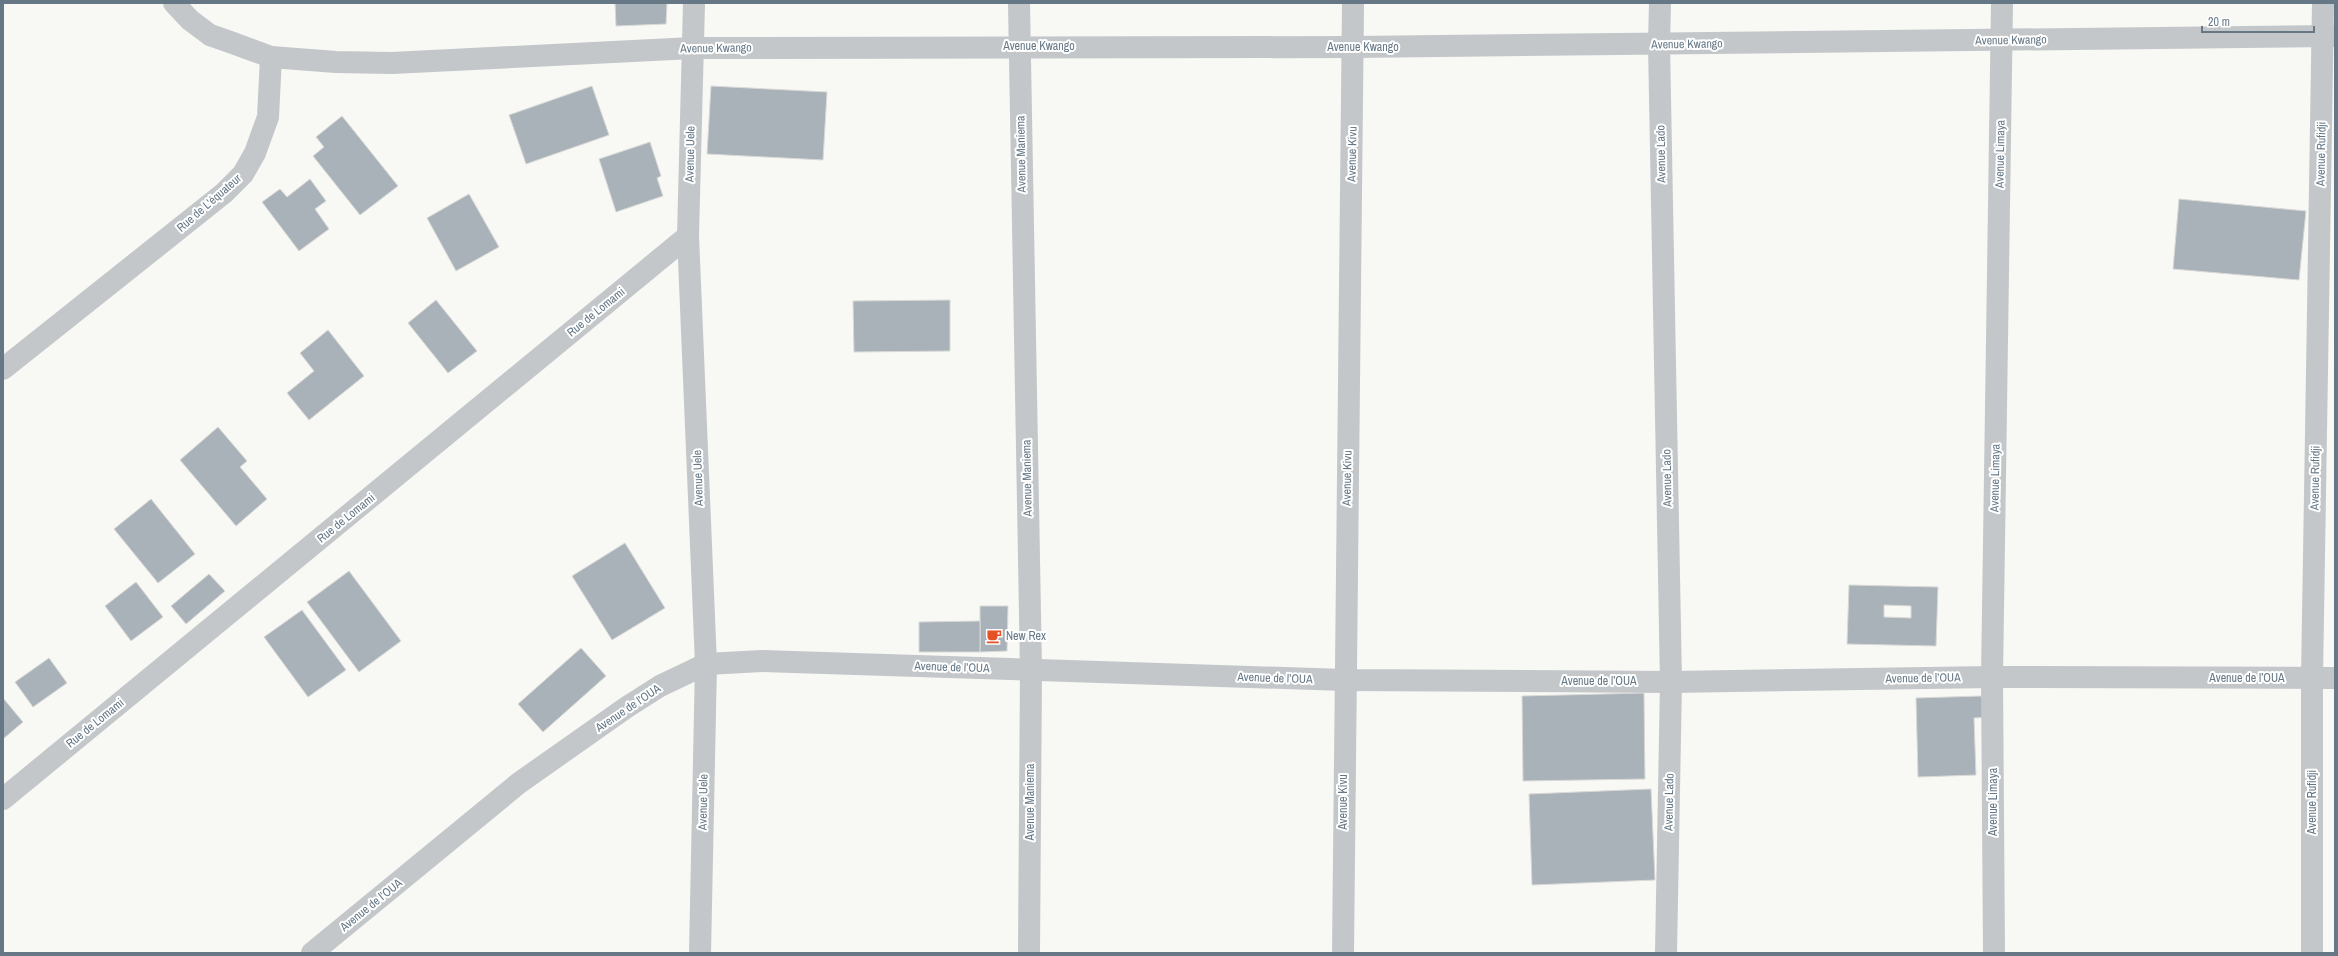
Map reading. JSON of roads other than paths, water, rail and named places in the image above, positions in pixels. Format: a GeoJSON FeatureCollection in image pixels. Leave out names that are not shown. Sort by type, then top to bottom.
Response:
{"type":"FeatureCollection","features":[{"type":"Feature","properties":{"kind":"street"},"geometry":{"type":"LineString","coordinates":[[174,3],[190,20],[210,35],[271,57]]}},
{"type":"Feature","properties":{"kind":"street","name":"Avenue Uele"},"geometry":{"type":"LineString","coordinates":[[694,3],[688,236],[706,664],[700,953]]}},
{"type":"Feature","properties":{"kind":"street","name":"Avenue Maniema"},"geometry":{"type":"LineString","coordinates":[[1019,3],[1031,670],[1029,953]]}},
{"type":"Feature","properties":{"kind":"street","name":"Avenue Kivu"},"geometry":{"type":"LineString","coordinates":[[1342,953],[1344,680],[1354,47],[1353,3]]}},
{"type":"Feature","properties":{"kind":"street","name":"Avenue Lado"},"geometry":{"type":"LineString","coordinates":[[1660,3],[1659,44],[1671,682],[1666,953]]}},
{"type":"Feature","properties":{"kind":"street","name":"Avenue Limaya"},"geometry":{"type":"LineString","coordinates":[[1994,953],[1992,678],[2002,3]]}},
{"type":"Feature","properties":{"kind":"street","name":"Avenue Rufidji"},"geometry":{"type":"LineString","coordinates":[[2312,953],[2312,678],[2329,36],[2323,3]]}},
{"type":"Feature","properties":{"kind":"street","name":"Avenue Kwango"},"geometry":{"type":"LineString","coordinates":[[271,57],[336,62],[392,63],[693,48],[1019,46],[1354,47],[2329,36]]}},
{"type":"Feature","properties":{"kind":"street","name":"Rue de L'équateur"},"geometry":{"type":"LineString","coordinates":[[3,369],[224,193],[243,174],[255,153],[268,117],[271,57]]}},
{"type":"Feature","properties":{"kind":"street","name":"Rue de Lomami"},"geometry":{"type":"LineString","coordinates":[[3,799],[688,236]]}},
{"type":"Feature","properties":{"kind":"street","name":"Avenue de l’OUA"},"geometry":{"type":"LineString","coordinates":[[312,953],[518,783],[660,686],[706,664],[762,661],[1344,680],[1671,682],[1992,678],[2335,678]]}},
{"type":"Feature","properties":{"kind":"place","name":"New Rex"},"geometry":{"type":"Point","coordinates":[994,636]}}]}
